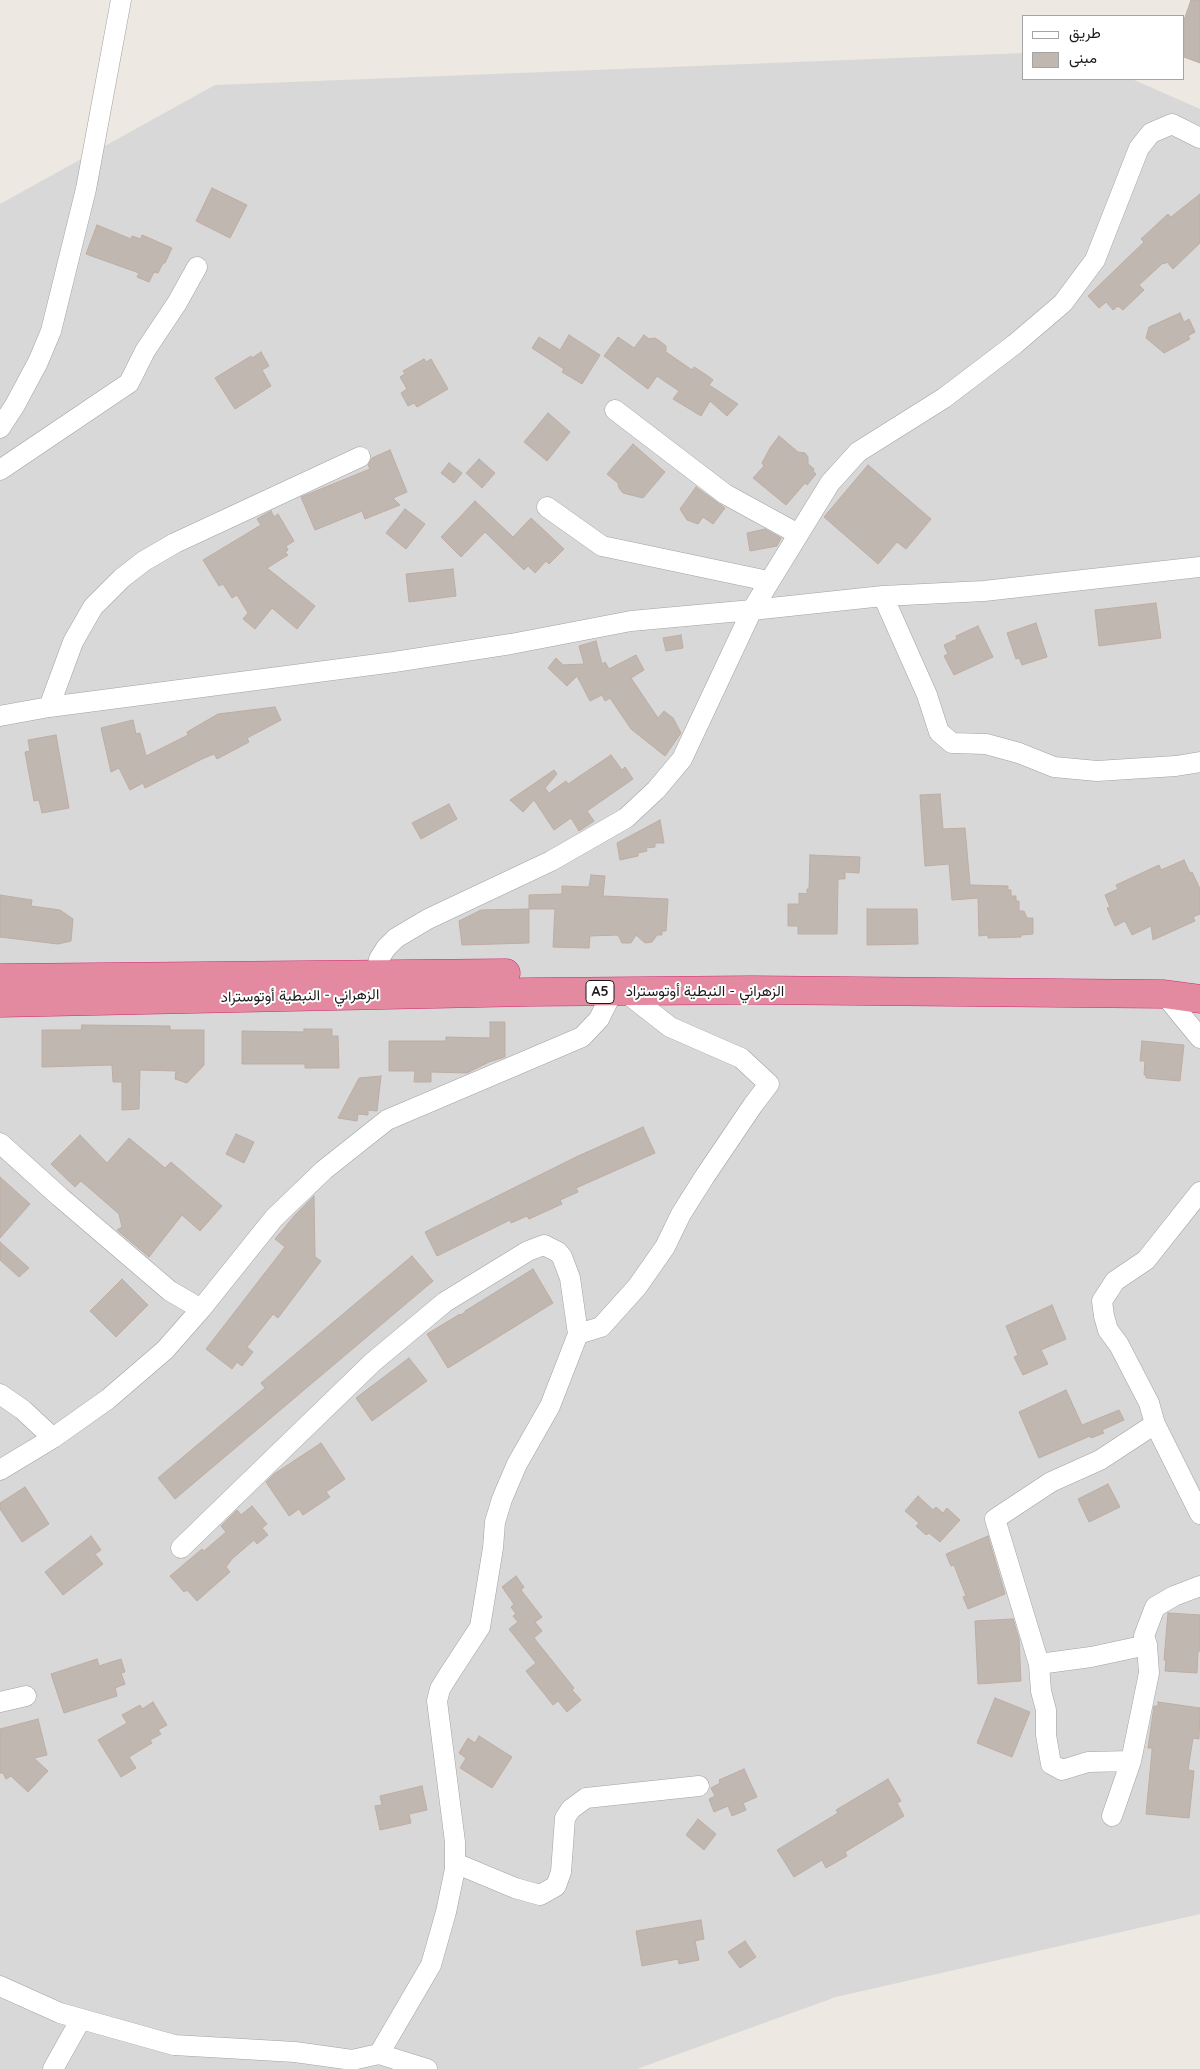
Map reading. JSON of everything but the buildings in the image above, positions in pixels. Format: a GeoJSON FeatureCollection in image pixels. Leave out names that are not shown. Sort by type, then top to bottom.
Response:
{"type":"FeatureCollection","features":[{"type":"Feature","properties":{"kind":"highway","name":"الزهراني - النبطية أوتوستراد"},"geometry":{"type":"LineString","coordinates":[[605,987],[993,973],[1147,978],[1200,982]]}},
{"type":"Feature","properties":{"kind":"highway","name":"الزهراني - النبطية أوتوستراد"},"geometry":{"type":"LineString","coordinates":[[0,978],[376,975],[605,987],[1164,994],[1200,999]]}},
{"type":"Feature","properties":{"kind":"highway","name":"الزهراني - النبطية أوتوستراد"},"geometry":{"type":"LineString","coordinates":[[0,1003],[530,982]]}},
{"type":"Feature","properties":{"kind":"street"},"geometry":{"type":"LineString","coordinates":[[0,428],[15,405],[38,362],[51,331],[86,189],[121,0]]}},
{"type":"Feature","properties":{"kind":"street"},"geometry":{"type":"LineString","coordinates":[[376,975],[379,959],[396,938],[428,919],[551,860],[626,818],[656,790],[682,759],[752,610],[768,581],[830,483],[858,452],[944,398],[1015,344],[1063,303],[1095,260],[1139,148],[1151,134],[1172,124],[1200,138]]}},
{"type":"Feature","properties":{"kind":"street"},"geometry":{"type":"LineString","coordinates":[[0,470],[129,383],[145,350],[177,303],[197,267]]}},
{"type":"Feature","properties":{"kind":"street"},"geometry":{"type":"LineString","coordinates":[[615,410],[725,494],[798,534]]}},
{"type":"Feature","properties":{"kind":"street"},"geometry":{"type":"LineString","coordinates":[[49,707],[78,633],[93,607],[122,578],[144,561],[175,543],[360,457]]}},
{"type":"Feature","properties":{"kind":"street"},"geometry":{"type":"LineString","coordinates":[[547,507],[602,546],[768,581]]}},
{"type":"Feature","properties":{"kind":"street"},"geometry":{"type":"LineString","coordinates":[[0,716],[49,707],[394,662],[511,644],[631,621],[883,596],[984,591],[1200,567]]}},
{"type":"Feature","properties":{"kind":"street"},"geometry":{"type":"LineString","coordinates":[[883,596],[927,695],[939,732],[952,743],[986,744],[1019,753],[1054,767],[1097,771],[1176,766],[1200,762]]}},
{"type":"Feature","properties":{"kind":"street"},"geometry":{"type":"LineString","coordinates":[[0,1470],[53,1438],[108,1399],[165,1350],[201,1309],[274,1218],[324,1170],[388,1120],[582,1037],[599,1019],[605,987],[670,1026],[741,1058],[769,1084],[705,1176],[638,1287],[601,1327],[578,1334]]}},
{"type":"Feature","properties":{"kind":"street"},"geometry":{"type":"LineString","coordinates":[[1164,994],[1200,1038]]}},
{"type":"Feature","properties":{"kind":"street"},"geometry":{"type":"LineString","coordinates":[[0,1143],[60,1198],[170,1291],[201,1309]]}},
{"type":"Feature","properties":{"kind":"street"},"geometry":{"type":"LineString","coordinates":[[1200,1192],[1146,1260],[1115,1282],[1102,1301],[1108,1330],[1119,1346],[1149,1403],[1155,1424],[1200,1514]]}},
{"type":"Feature","properties":{"kind":"street"},"geometry":{"type":"LineString","coordinates":[[181,1548],[373,1362],[445,1302],[528,1251],[544,1245],[558,1252],[562,1257],[570,1278],[578,1334],[550,1406],[517,1464],[502,1499],[495,1522],[493,1548],[480,1627],[440,1689],[437,1701],[455,1842],[455,1863],[446,1912],[431,1964],[379,2054]]}},
{"type":"Feature","properties":{"kind":"street"},"geometry":{"type":"LineString","coordinates":[[0,1394],[23,1410],[53,1438]]}},
{"type":"Feature","properties":{"kind":"street"},"geometry":{"type":"LineString","coordinates":[[1131,1761],[1088,1762],[1062,1770],[1051,1764],[1046,1735],[1046,1710],[1041,1691],[1039,1664],[995,1519],[1052,1482],[1100,1460],[1155,1424]]}},
{"type":"Feature","properties":{"kind":"street"},"geometry":{"type":"LineString","coordinates":[[1112,1816],[1125,1783],[1131,1761],[1149,1673],[1147,1645],[1144,1636],[1155,1607],[1174,1596],[1200,1586]]}},
{"type":"Feature","properties":{"kind":"street"},"geometry":{"type":"LineString","coordinates":[[1039,1664],[1091,1657],[1147,1645]]}},
{"type":"Feature","properties":{"kind":"street"},"geometry":{"type":"LineString","coordinates":[[0,1702],[26,1696]]}},
{"type":"Feature","properties":{"kind":"street"},"geometry":{"type":"LineString","coordinates":[[455,1863],[515,1888],[540,1895],[556,1886],[561,1872],[565,1818],[571,1809],[586,1798],[699,1786]]}},
{"type":"Feature","properties":{"kind":"street"},"geometry":{"type":"LineString","coordinates":[[0,1986],[60,2012],[174,2045],[295,2052],[352,2060],[379,2054],[427,2069]]}},
{"type":"Feature","properties":{"kind":"street"},"geometry":{"type":"LineString","coordinates":[[53,2069],[81,2019]]}},
{"type":"Feature","properties":{"kind":"shaded area"},"geometry":{"type":"Polygon","coordinates":[[[1022,53],[1022,80],[1134,80],[1200,109],[1200,1914],[836,1997],[637,2069],[0,2069],[0,204],[215,85],[1022,53]]]}}]}
